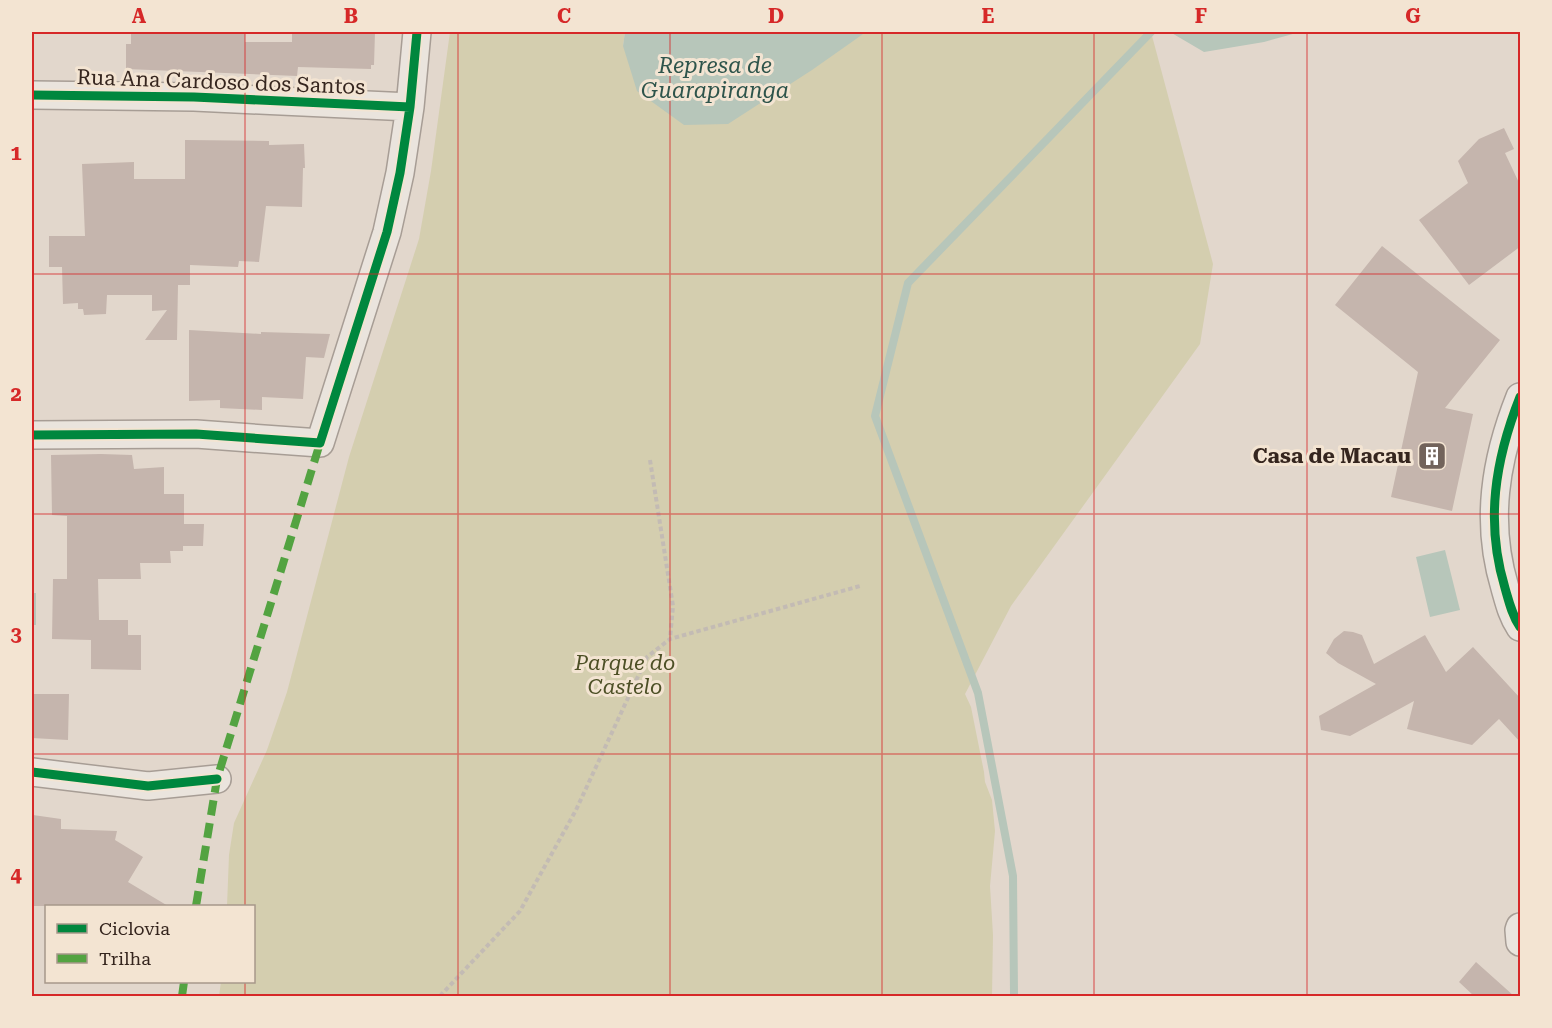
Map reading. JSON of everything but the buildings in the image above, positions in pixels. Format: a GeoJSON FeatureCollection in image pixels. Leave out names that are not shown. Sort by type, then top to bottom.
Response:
{"type":"FeatureCollection","features":[{"type":"Feature","properties":{"kind":"street"},"geometry":{"type":"LineString","coordinates":[[32,435],[196,434],[320,442],[387,232],[400,172],[410,107],[417,32]]}},
{"type":"Feature","properties":{"kind":"street","name":"Rua Ana Cardoso dos Santos"},"geometry":{"type":"LineString","coordinates":[[32,95],[194,97],[410,107]]}},
{"type":"Feature","properties":{"kind":"street"},"geometry":{"type":"LineString","coordinates":[[1521,397],[1508,429],[1493,499],[1498,564],[1514,617],[1521,627]]}},
{"type":"Feature","properties":{"kind":"street"},"geometry":{"type":"LineString","coordinates":[[32,772],[148,786],[217,779]]}},
{"type":"Feature","properties":{"kind":"street"},"geometry":{"type":"LineString","coordinates":[[1521,927],[1519,930],[1521,942]]}},
{"type":"Feature","properties":{"kind":"path"},"geometry":{"type":"LineString","coordinates":[[650,460],[673,606],[670,639]]}},
{"type":"Feature","properties":{"kind":"path"},"geometry":{"type":"LineString","coordinates":[[440,996],[520,911],[576,810],[647,657],[670,639],[860,586]]}},
{"type":"Feature","properties":{"kind":"green space","name":"Parque do Castelo"},"geometry":{"type":"Polygon","coordinates":[[[450,32],[625,32],[623,46],[856,38],[866,32],[1151,32],[1213,264],[1200,344],[1011,606],[965,694],[971,707],[985,782],[992,800],[995,831],[990,886],[993,935],[992,996],[219,996],[221,983],[255,983],[255,905],[227,905],[229,855],[234,823],[267,750],[287,692],[349,457],[419,239],[450,32]]]}},
{"type":"Feature","properties":{"kind":"water","name":"Represa de Guarapiranga"},"geometry":{"type":"Polygon","coordinates":[[[625,32],[866,32],[728,124],[684,125],[637,91],[623,46],[625,32]]]}},
{"type":"Feature","properties":{"kind":"water"},"geometry":{"type":"Polygon","coordinates":[[[1170,32],[1300,32],[1264,42],[1204,52],[1170,32]]]}},
{"type":"Feature","properties":{"kind":"water"},"geometry":{"type":"Polygon","coordinates":[[[1445,550],[1460,610],[1430,617],[1416,557],[1445,550]]]}},
{"type":"Feature","properties":{"kind":"water"},"geometry":{"type":"Polygon","coordinates":[[[32,593],[36,593],[36,625],[32,625],[32,593]]]}},
{"type":"Feature","properties":{"kind":"waterway"},"geometry":{"type":"LineString","coordinates":[[1014,996],[1013,876],[978,693],[875,416],[908,283],[1151,32]]}},
{"type":"Feature","properties":{"kind":"marked path"},"geometry":{"type":"LineString","coordinates":[[196,905],[217,779],[320,443]]}},
{"type":"Feature","properties":{"kind":"marked path"},"geometry":{"type":"LineString","coordinates":[[182,996],[184,983]]}},
{"type":"Feature","properties":{"kind":"cycle path"},"geometry":{"type":"LineString","coordinates":[[32,435],[196,434],[320,443],[387,232],[400,173],[410,107],[417,32]]}},
{"type":"Feature","properties":{"kind":"cycle path"},"geometry":{"type":"LineString","coordinates":[[32,95],[194,97],[410,107]]}},
{"type":"Feature","properties":{"kind":"cycle path"},"geometry":{"type":"LineString","coordinates":[[1520,397],[1504,444],[1494,515],[1499,563],[1511,608],[1520,627]]}},
{"type":"Feature","properties":{"kind":"cycle path"},"geometry":{"type":"LineString","coordinates":[[32,772],[148,786],[217,779]]}},
{"type":"Feature","properties":{"kind":"place","name":"Casa de Macau"},"geometry":{"type":"Point","coordinates":[1432,456]}}]}
